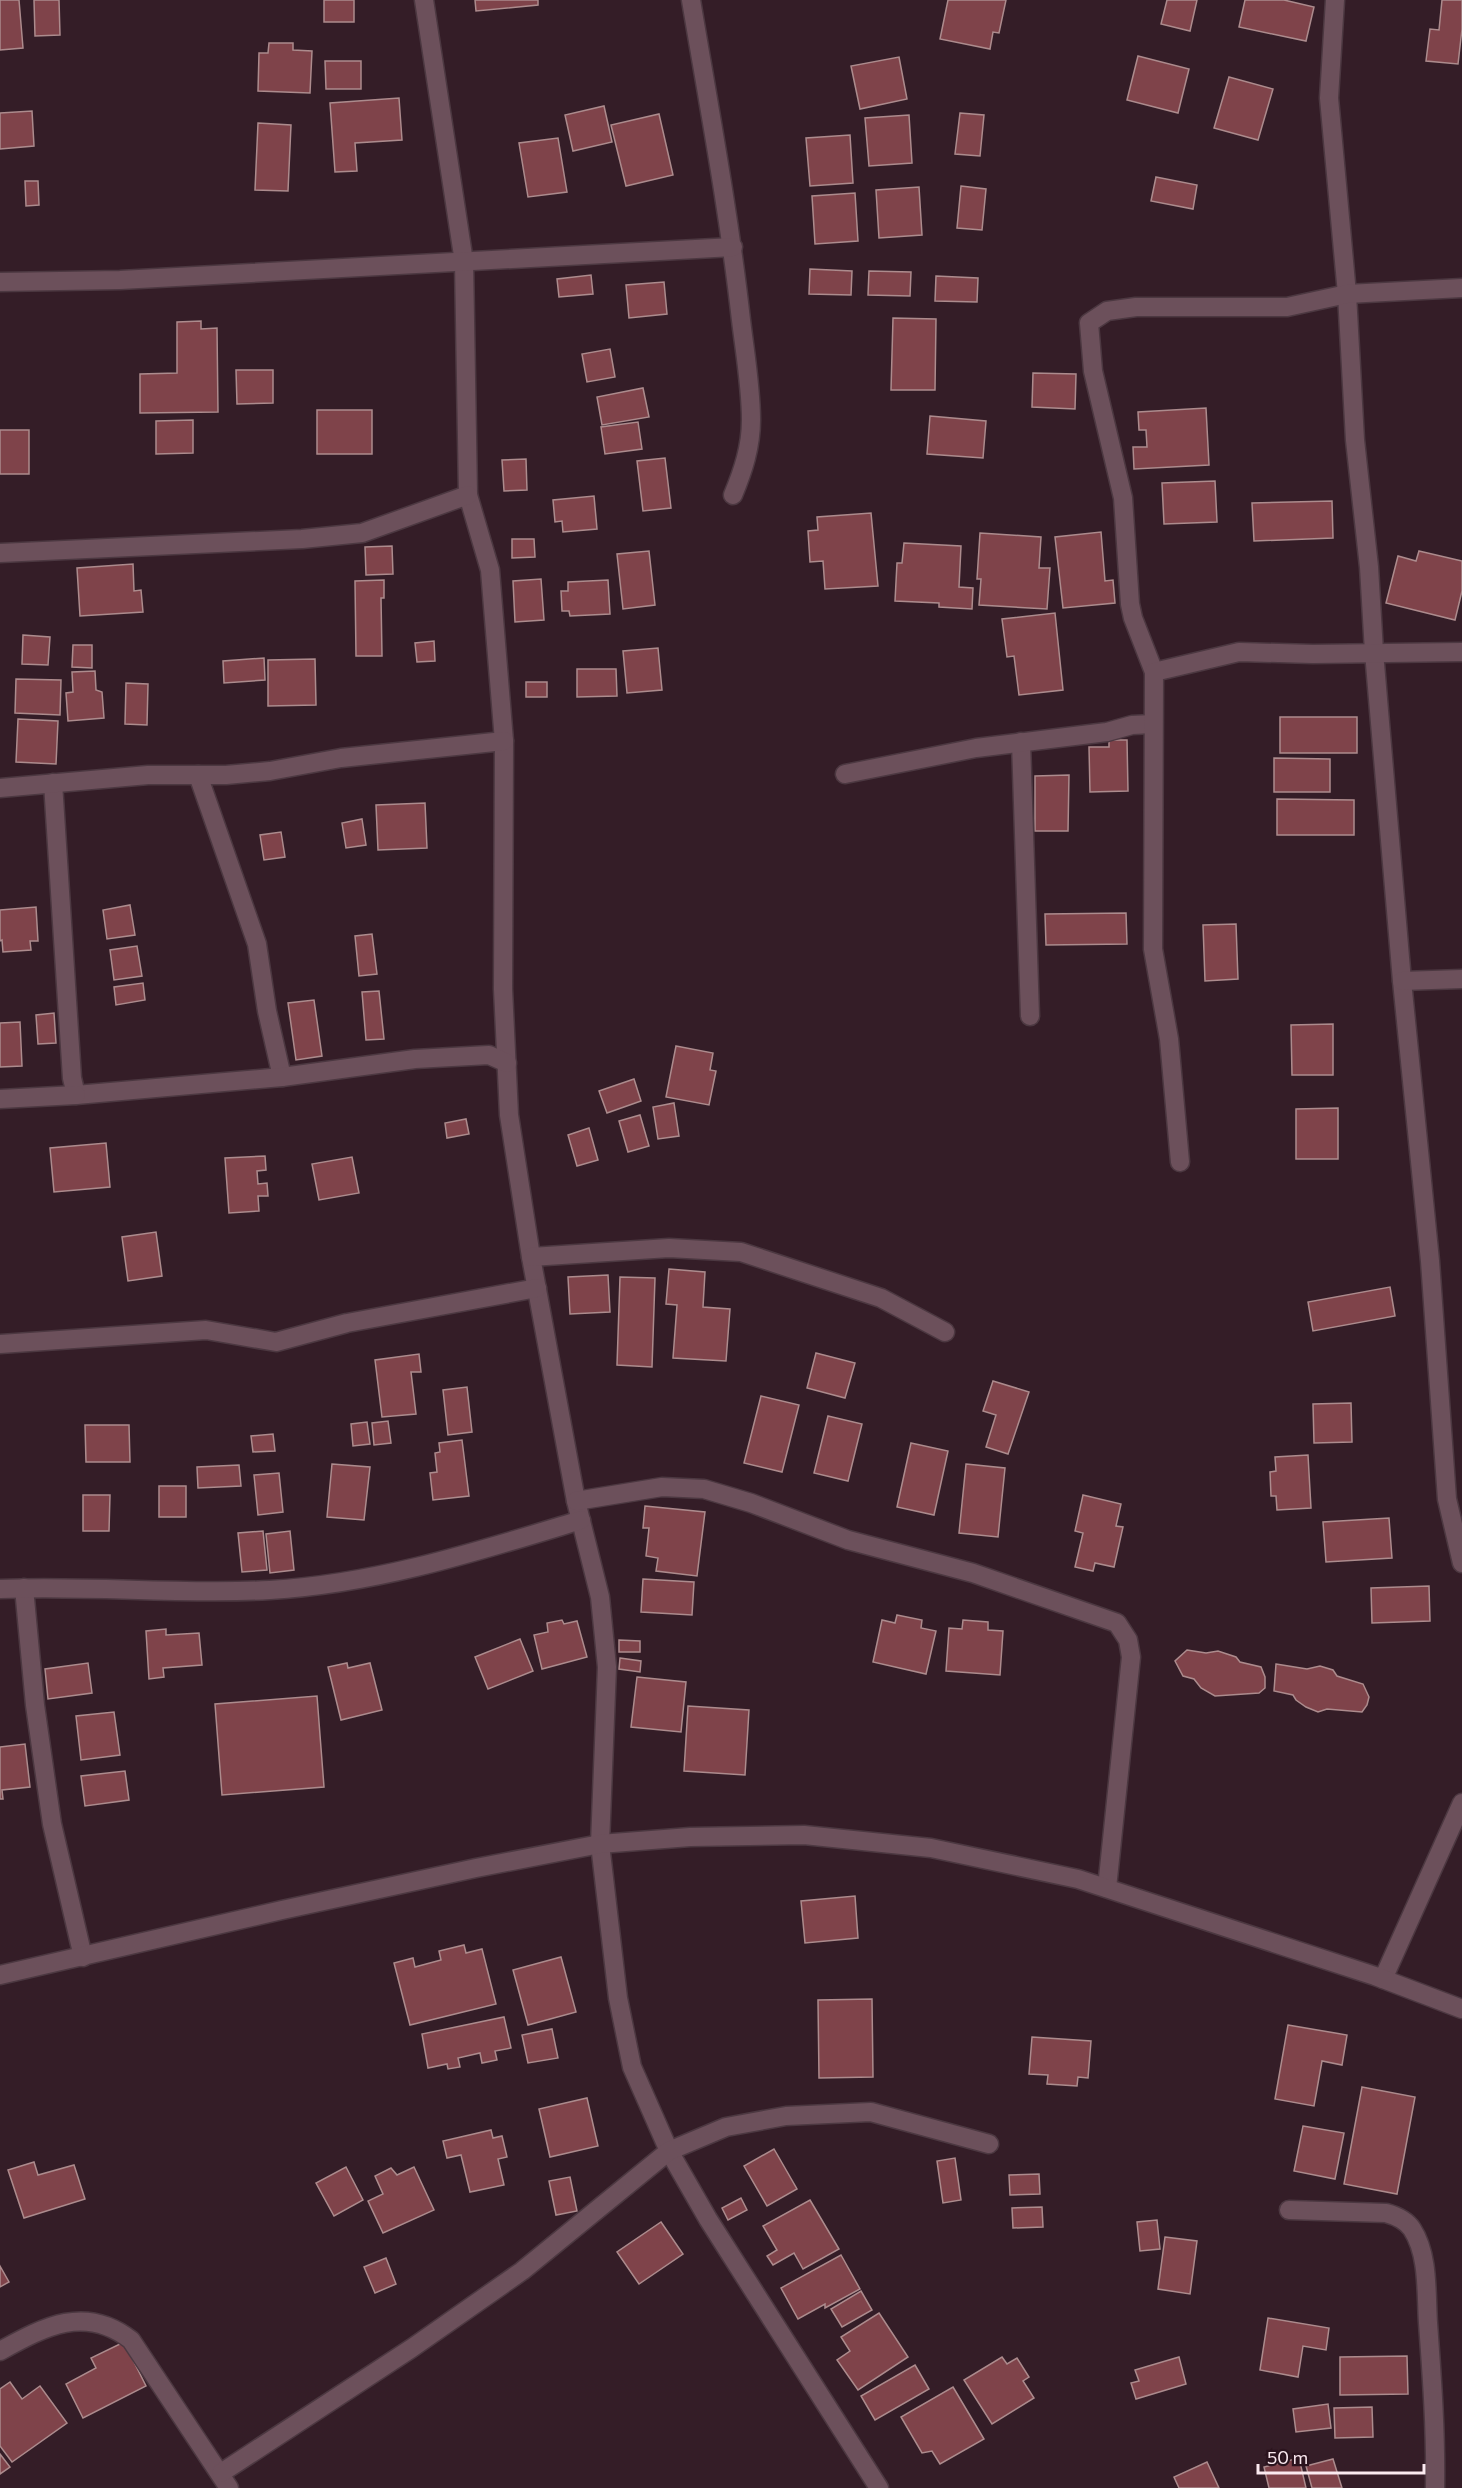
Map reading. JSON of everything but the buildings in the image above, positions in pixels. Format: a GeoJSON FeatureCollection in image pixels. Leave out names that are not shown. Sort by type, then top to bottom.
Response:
{"type":"FeatureCollection","features":[{"type":"Feature","properties":{"kind":"street"},"geometry":{"type":"LineString","coordinates":[[424,0],[464,262],[468,495],[490,570],[504,741],[503,989],[509,1115],[531,1257],[576,1501],[600,1597],[607,1667],[600,1844],[618,1998],[632,2067],[669,2151],[708,2219],[879,2488]]}},
{"type":"Feature","properties":{"kind":"street"},"geometry":{"type":"LineString","coordinates":[[691,0],[733,247],[751,421],[747,455],[733,495]]}},
{"type":"Feature","properties":{"kind":"street"},"geometry":{"type":"LineString","coordinates":[[1335,0],[1329,98],[1347,294],[1349,362],[1369,567],[1402,981],[1430,1261],[1447,1499],[1462,1563]]}},
{"type":"Feature","properties":{"kind":"street"},"geometry":{"type":"LineString","coordinates":[[0,282],[120,280],[733,247]]}},
{"type":"Feature","properties":{"kind":"street"},"geometry":{"type":"LineString","coordinates":[[1180,1162],[1169,1040],[1153,949],[1154,672],[1133,618],[1130,604],[1123,498],[1093,371],[1089,323],[1107,311],[1136,307],[1287,307],[1347,294],[1462,288]]}},
{"type":"Feature","properties":{"kind":"street"},"geometry":{"type":"LineString","coordinates":[[0,553],[292,539],[362,533],[468,495]]}},
{"type":"Feature","properties":{"kind":"street"},"geometry":{"type":"LineString","coordinates":[[1154,672],[1239,652],[1313,654],[1462,652]]}},
{"type":"Feature","properties":{"kind":"street"},"geometry":{"type":"LineString","coordinates":[[845,774],[976,748],[1107,732],[1132,725],[1153,724]]}},
{"type":"Feature","properties":{"kind":"street"},"geometry":{"type":"LineString","coordinates":[[0,788],[148,775],[270,771],[341,758],[504,741]]}},
{"type":"Feature","properties":{"kind":"street"},"geometry":{"type":"LineString","coordinates":[[1021,742],[1030,1016]]}},
{"type":"Feature","properties":{"kind":"street"},"geometry":{"type":"LineString","coordinates":[[198,775],[257,944],[267,1011],[282,1077]]}},
{"type":"Feature","properties":{"kind":"street"},"geometry":{"type":"LineString","coordinates":[[53,783],[72,1078],[76,1095]]}},
{"type":"Feature","properties":{"kind":"street"},"geometry":{"type":"LineString","coordinates":[[1402,981],[1462,978]]}},
{"type":"Feature","properties":{"kind":"street"},"geometry":{"type":"LineString","coordinates":[[0,1099],[76,1095],[282,1077],[415,1059],[489,1055],[507,1063]]}},
{"type":"Feature","properties":{"kind":"street"},"geometry":{"type":"LineString","coordinates":[[531,1257],[669,1248],[741,1252],[881,1298],[945,1332]]}},
{"type":"Feature","properties":{"kind":"street"},"geometry":{"type":"LineString","coordinates":[[0,1344],[206,1330],[276,1342],[347,1323],[537,1288]]}},
{"type":"Feature","properties":{"kind":"street"},"geometry":{"type":"LineString","coordinates":[[576,1501],[662,1487],[704,1490],[751,1503],[848,1540],[973,1573],[1117,1623],[1128,1640],[1131,1657],[1107,1888]]}},
{"type":"Feature","properties":{"kind":"street"},"geometry":{"type":"LineString","coordinates":[[0,1589],[269,1590],[361,1580],[451,1559],[581,1520]]}},
{"type":"Feature","properties":{"kind":"street"},"geometry":{"type":"LineString","coordinates":[[24,1588],[35,1705],[52,1824],[83,1957]]}},
{"type":"Feature","properties":{"kind":"street"},"geometry":{"type":"LineString","coordinates":[[1383,1979],[1462,1803]]}},
{"type":"Feature","properties":{"kind":"street"},"geometry":{"type":"LineString","coordinates":[[0,1975],[282,1910],[600,1844],[690,1837],[804,1835],[932,1848],[1078,1879],[1383,1979],[1462,2010]]}},
{"type":"Feature","properties":{"kind":"street"},"geometry":{"type":"LineString","coordinates":[[0,2350],[36,2332],[68,2321],[102,2323],[120,2331],[130,2340],[225,2481],[522,2271],[669,2151],[726,2127],[786,2116],[871,2112],[989,2144]]}},
{"type":"Feature","properties":{"kind":"street"},"geometry":{"type":"LineString","coordinates":[[1288,2210],[1386,2212],[1401,2217],[1412,2229],[1422,2254],[1427,2305],[1436,2435],[1436,2488]]}}]}
